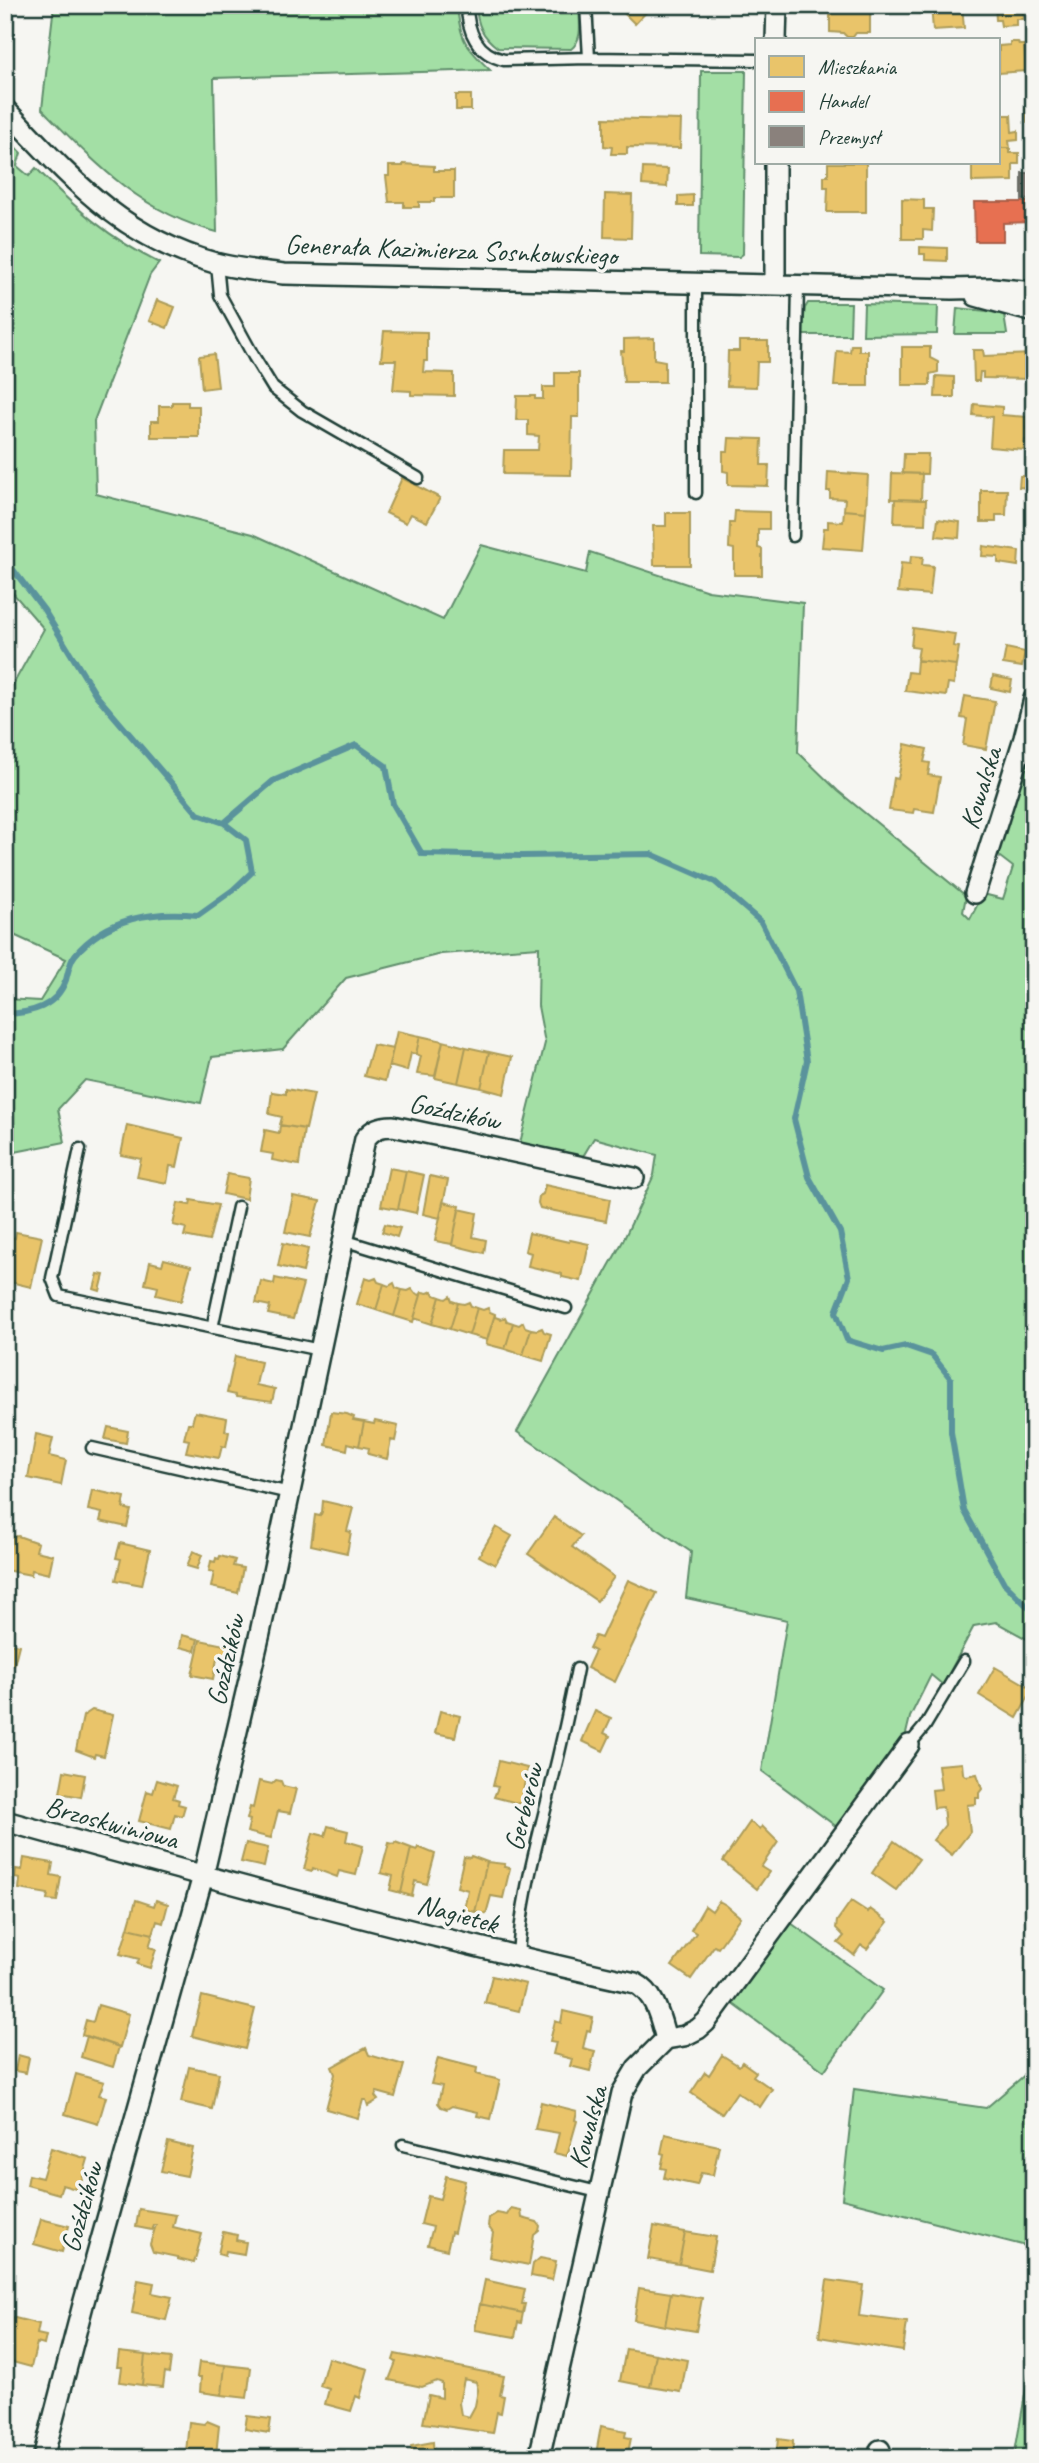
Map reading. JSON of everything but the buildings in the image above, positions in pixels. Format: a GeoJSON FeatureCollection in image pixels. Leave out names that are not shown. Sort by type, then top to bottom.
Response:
{"type":"FeatureCollection","features":[{"type":"Feature","properties":{"kind":"street"},"geometry":{"type":"LineString","coordinates":[[776,38],[777,5]]}},
{"type":"Feature","properties":{"kind":"street","name":"Generała Kazimierza Sosnkowskiego"},"geometry":{"type":"LineString","coordinates":[[5,109],[81,188],[107,210],[163,244],[217,264],[284,274],[992,288],[1034,292]]}},
{"type":"Feature","properties":{"kind":"street"},"geometry":{"type":"LineString","coordinates":[[775,164],[775,285]]}},
{"type":"Feature","properties":{"kind":"street","name":"Generała Kazimierza Sosnkowskiego"},"geometry":{"type":"LineString","coordinates":[[952,289],[1034,312]]}},
{"type":"Feature","properties":{"kind":"street","name":"Kowalska"},"geometry":{"type":"LineString","coordinates":[[975,893],[1021,751],[1034,699]]}},
{"type":"Feature","properties":{"kind":"street","name":"Goździków"},"geometry":{"type":"LineString","coordinates":[[43,2458],[203,1876],[290,1493],[365,1139],[372,1130],[393,1126],[634,1178]]}},
{"type":"Feature","properties":{"kind":"street","name":"Kowalska"},"geometry":{"type":"LineString","coordinates":[[538,2458],[622,2093],[637,2068],[666,2039],[684,2036],[706,2022],[909,1745]]}},
{"type":"Feature","properties":{"kind":"street","name":"Brzoskwiniowa"},"geometry":{"type":"LineString","coordinates":[[5,1821],[203,1876]]}},
{"type":"Feature","properties":{"kind":"street","name":"Nagietek"},"geometry":{"type":"LineString","coordinates":[[203,1876],[518,1958],[635,1983],[646,1989],[659,2014],[666,2039]]}},
{"type":"Feature","properties":{"kind":"lane"},"geometry":{"type":"LineString","coordinates":[[467,5],[470,33],[480,48],[504,60],[755,60]]}},
{"type":"Feature","properties":{"kind":"lane"},"geometry":{"type":"LineString","coordinates":[[586,5],[589,58]]}},
{"type":"Feature","properties":{"kind":"lane"},"geometry":{"type":"LineString","coordinates":[[217,264],[220,295],[273,388],[302,411],[418,478]]}},
{"type":"Feature","properties":{"kind":"lane"},"geometry":{"type":"LineString","coordinates":[[696,283],[696,493]]}},
{"type":"Feature","properties":{"kind":"lane"},"geometry":{"type":"LineString","coordinates":[[793,536],[798,285]]}},
{"type":"Feature","properties":{"kind":"lane"},"geometry":{"type":"LineString","coordinates":[[80,1149],[52,1278],[59,1296],[320,1350]]}},
{"type":"Feature","properties":{"kind":"lane"},"geometry":{"type":"LineString","coordinates":[[212,1328],[238,1207]]}},
{"type":"Feature","properties":{"kind":"lane"},"geometry":{"type":"LineString","coordinates":[[343,1240],[566,1308]]}},
{"type":"Feature","properties":{"kind":"lane"},"geometry":{"type":"LineString","coordinates":[[92,1448],[290,1493]]}},
{"type":"Feature","properties":{"kind":"lane"},"geometry":{"type":"LineString","coordinates":[[909,1745],[925,1726],[964,1661]]}},
{"type":"Feature","properties":{"kind":"lane","name":"Gerberów"},"geometry":{"type":"LineString","coordinates":[[518,1958],[519,1934],[527,1891],[578,1669]]}},
{"type":"Feature","properties":{"kind":"lane"},"geometry":{"type":"LineString","coordinates":[[403,2145],[598,2192]]}},
{"type":"Feature","properties":{"kind":"green space"},"geometry":{"type":"Polygon","coordinates":[[[54,5],[457,5],[465,42],[490,70],[214,78],[217,232],[165,212],[142,199],[101,167],[42,109],[54,5]]]}},
{"type":"Feature","properties":{"kind":"green space"},"geometry":{"type":"Polygon","coordinates":[[[476,5],[579,5],[578,40],[571,49],[498,48],[481,30],[476,5]]]}},
{"type":"Feature","properties":{"kind":"green space"},"geometry":{"type":"Polygon","coordinates":[[[701,71],[746,71],[743,254],[739,257],[699,256],[701,71]]]}},
{"type":"Feature","properties":{"kind":"green space"},"geometry":{"type":"Polygon","coordinates":[[[5,136],[21,153],[17,166],[29,176],[36,168],[93,221],[159,263],[150,275],[94,421],[96,494],[253,534],[443,620],[481,545],[586,573],[590,552],[708,591],[803,603],[798,752],[838,791],[966,896],[963,912],[970,919],[983,894],[1003,899],[1013,867],[996,854],[1034,730],[1034,1643],[996,1622],[974,1626],[943,1685],[931,1675],[910,1717],[905,1738],[841,1830],[762,1771],[787,1620],[686,1598],[691,1552],[517,1432],[623,1241],[654,1175],[657,1155],[594,1138],[582,1158],[520,1143],[545,1043],[538,1006],[539,947],[441,954],[346,978],[283,1049],[212,1057],[201,1103],[85,1080],[58,1109],[65,1142],[5,1154],[5,999],[40,1001],[66,959],[5,931],[5,699],[44,629],[5,584],[5,136]]]}},
{"type":"Feature","properties":{"kind":"green space"},"geometry":{"type":"Polygon","coordinates":[[[808,303],[851,303],[850,335],[802,335],[808,303]]]}},
{"type":"Feature","properties":{"kind":"green space"},"geometry":{"type":"Polygon","coordinates":[[[864,304],[938,306],[937,334],[863,335],[864,304]]]}},
{"type":"Feature","properties":{"kind":"green space"},"geometry":{"type":"Polygon","coordinates":[[[957,308],[1004,315],[1007,334],[955,334],[957,308]]]}},
{"type":"Feature","properties":{"kind":"green space"},"geometry":{"type":"Polygon","coordinates":[[[791,1923],[883,1990],[824,2071],[732,2003],[791,1923]]]}},
{"type":"Feature","properties":{"kind":"green space"},"geometry":{"type":"Polygon","coordinates":[[[1034,2067],[1034,2248],[842,2199],[854,2089],[986,2108],[1034,2067]]]}},
{"type":"Feature","properties":{"kind":"green space"},"geometry":{"type":"Polygon","coordinates":[[[1034,2343],[1034,2458],[1014,2458],[1034,2343]]]}},
{"type":"Feature","properties":{"kind":"waterway"},"geometry":{"type":"LineString","coordinates":[[5,559],[44,610],[96,695],[198,814],[224,823],[273,781],[356,745],[386,766],[393,804],[422,854],[651,854],[715,882],[761,922],[796,991],[807,1061],[794,1119],[809,1177],[840,1232],[849,1278],[836,1312],[847,1340],[883,1351],[906,1346],[932,1355],[951,1379],[951,1432],[964,1510],[1004,1583],[1034,1613]]}},
{"type":"Feature","properties":{"kind":"waterway"},"geometry":{"type":"LineString","coordinates":[[5,1014],[34,1010],[56,997],[62,989],[75,955],[101,932],[131,919],[147,916],[198,915],[233,890],[252,872],[246,840],[224,823]]}}]}
